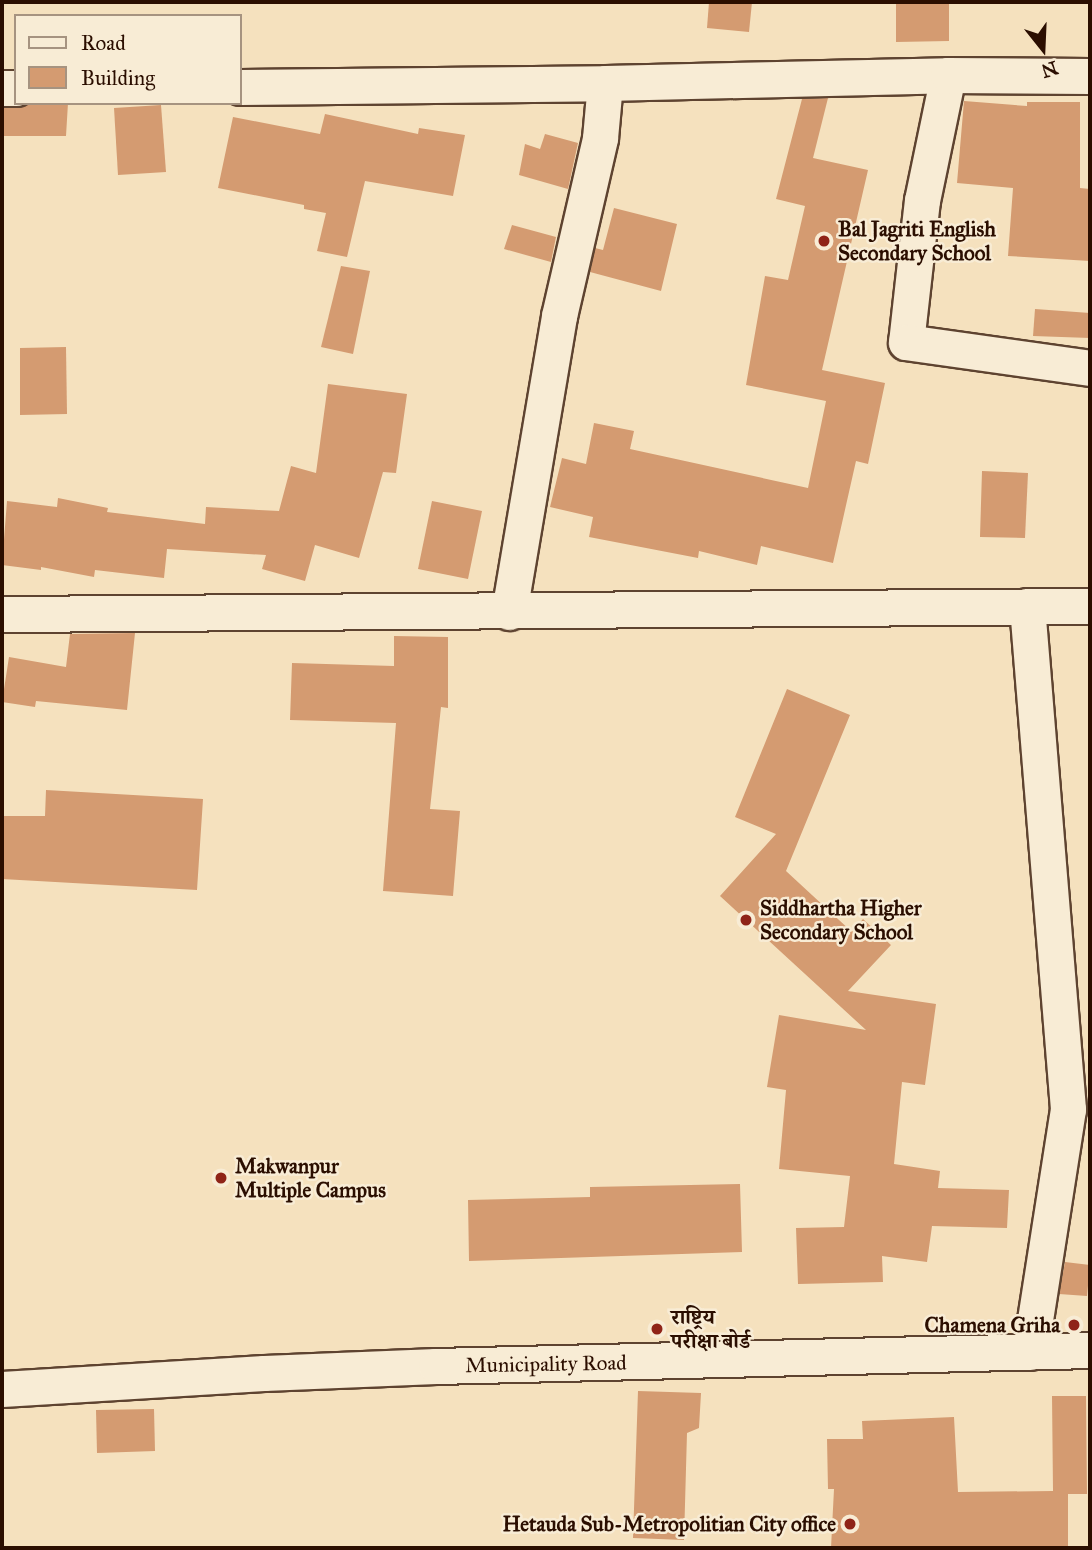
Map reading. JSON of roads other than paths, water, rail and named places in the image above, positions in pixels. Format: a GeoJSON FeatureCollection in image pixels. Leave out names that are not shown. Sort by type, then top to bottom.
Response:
{"type":"FeatureCollection","features":[{"type":"Feature","properties":{"kind":"street"},"geometry":{"type":"LineString","coordinates":[[948,75],[922,200],[906,342],[1090,368]]}},
{"type":"Feature","properties":{"kind":"street"},"geometry":{"type":"LineString","coordinates":[[242,87],[605,83],[948,75],[1090,76]]}},
{"type":"Feature","properties":{"kind":"street"},"geometry":{"type":"LineString","coordinates":[[509,612],[557,328],[600,138],[605,83]]}},
{"type":"Feature","properties":{"kind":"street"},"geometry":{"type":"LineString","coordinates":[[1027,606],[1068,1109],[1030,1352]]}},
{"type":"Feature","properties":{"kind":"street"},"geometry":{"type":"LineString","coordinates":[[2,614],[1090,606]]}},
{"type":"Feature","properties":{"kind":"street","name":"Municipality Road"},"geometry":{"type":"LineString","coordinates":[[2,1389],[423,1367],[1090,1350]]}},
{"type":"Feature","properties":{"kind":"place","name":"Bal Jagriti English Secondary School"},"geometry":{"type":"Point","coordinates":[824,241]}},
{"type":"Feature","properties":{"kind":"place","name":"Siddhartha Higher Secondary School"},"geometry":{"type":"Point","coordinates":[746,920]}},
{"type":"Feature","properties":{"kind":"place","name":"Makwanpur Multiple Campus"},"geometry":{"type":"Point","coordinates":[221,1178]}},
{"type":"Feature","properties":{"kind":"place","name":"Chamena Griha"},"geometry":{"type":"Point","coordinates":[1074,1325]}},
{"type":"Feature","properties":{"kind":"place","name":"राष्ट्रिय परीक्षा बोर्ड"},"geometry":{"type":"Point","coordinates":[657,1329]}},
{"type":"Feature","properties":{"kind":"place","name":"Hetauda Sub-Metropolitian City office"},"geometry":{"type":"Point","coordinates":[850,1524]}}]}
